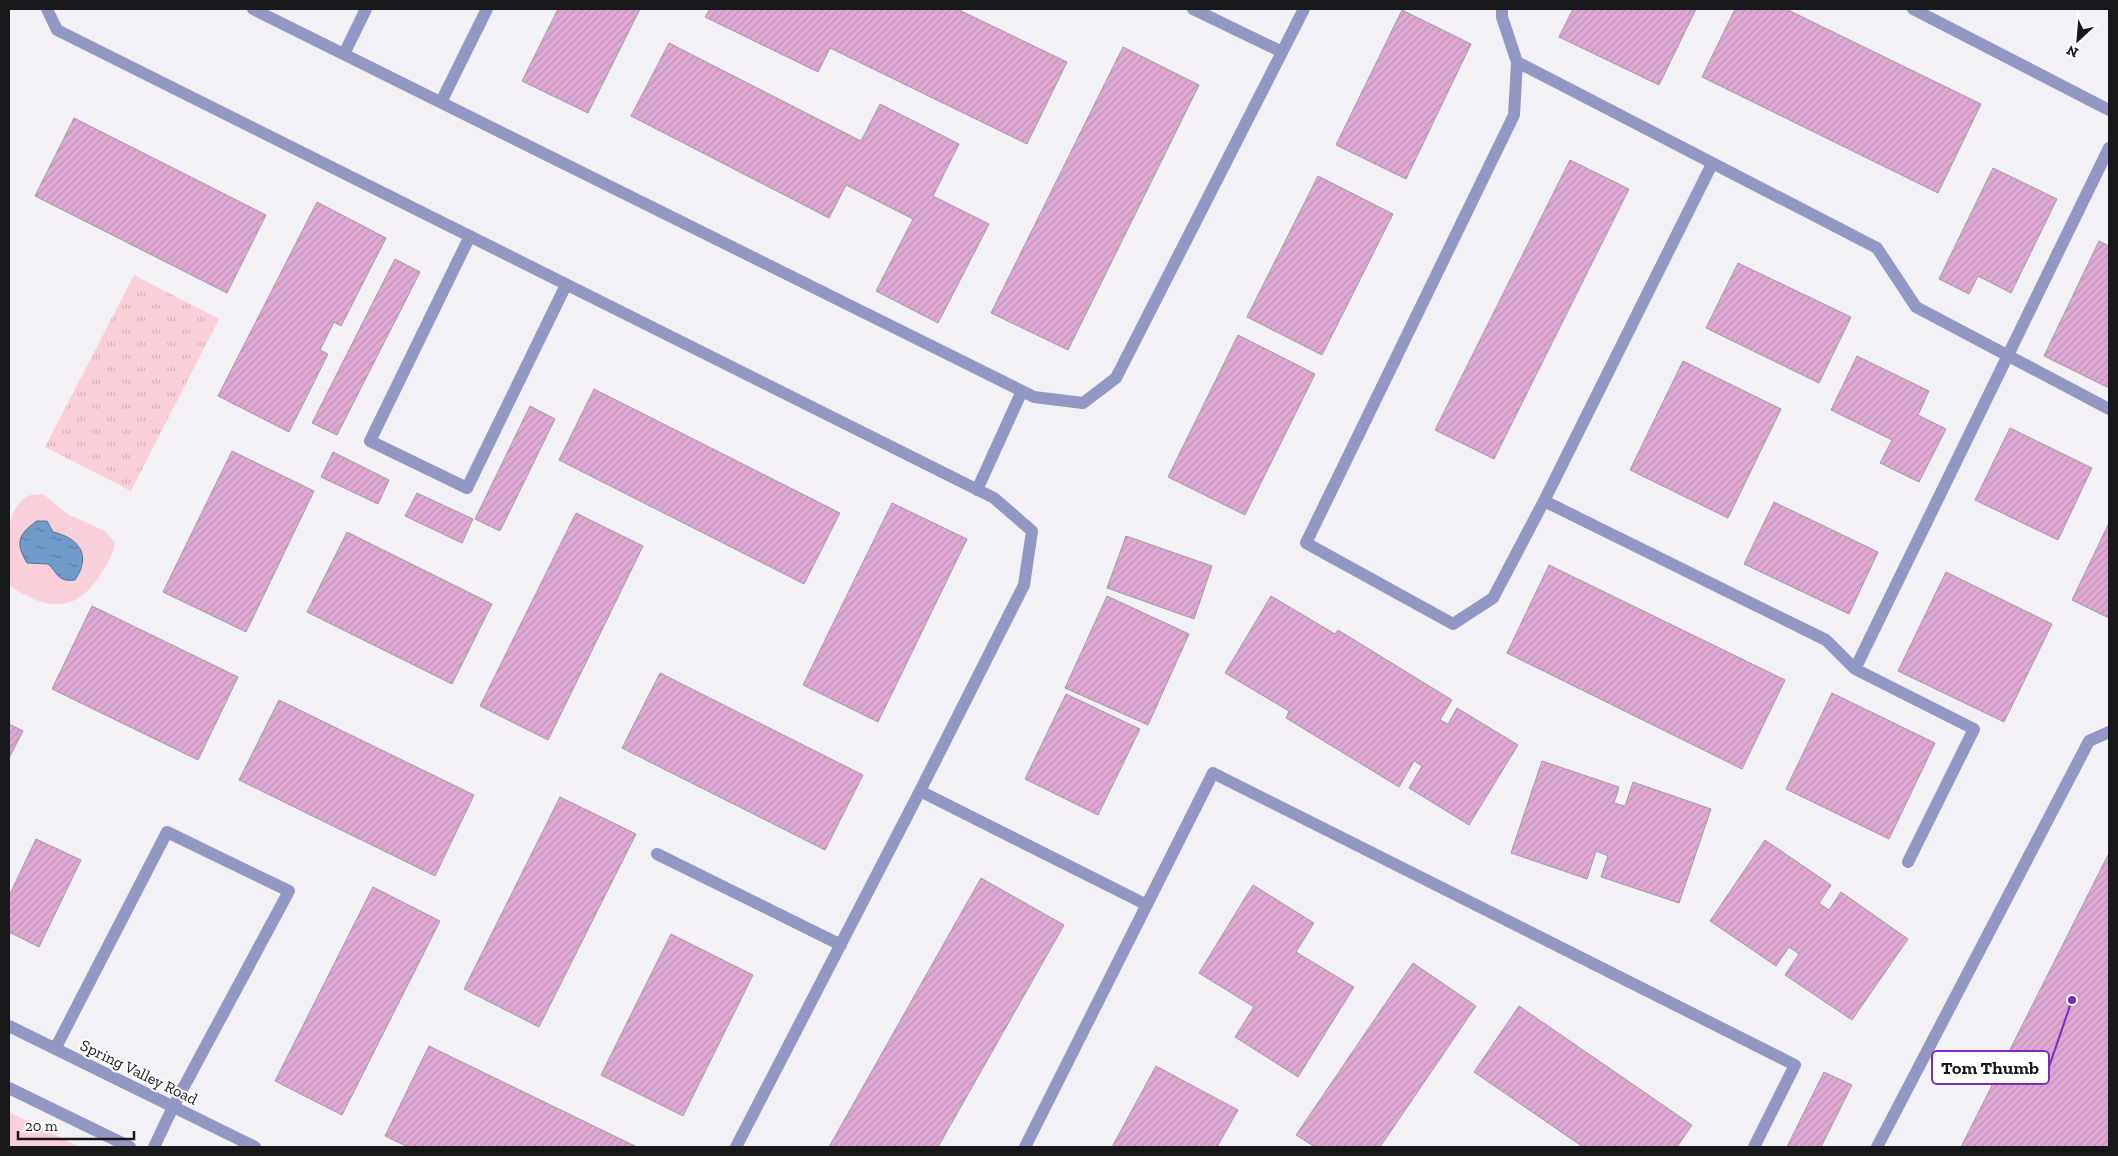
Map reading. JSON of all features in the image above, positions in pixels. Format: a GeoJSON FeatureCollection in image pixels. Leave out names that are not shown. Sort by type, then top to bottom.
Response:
{"type":"FeatureCollection","features":[{"type":"Feature","properties":{"kind":"street"},"geometry":{"type":"LineString","coordinates":[[47,9],[57,30],[994,498],[1032,531],[1024,585],[736,1147]]}},
{"type":"Feature","properties":{"kind":"street"},"geometry":{"type":"LineString","coordinates":[[253,9],[1034,397],[1083,402],[1116,378],[1304,9]]}},
{"type":"Feature","properties":{"kind":"street"},"geometry":{"type":"LineString","coordinates":[[344,54],[366,9]]}},
{"type":"Feature","properties":{"kind":"street"},"geometry":{"type":"LineString","coordinates":[[441,102],[487,9]]}},
{"type":"Feature","properties":{"kind":"street"},"geometry":{"type":"LineString","coordinates":[[1193,9],[1282,52]]}},
{"type":"Feature","properties":{"kind":"street"},"geometry":{"type":"LineString","coordinates":[[1502,9],[1502,17],[1518,62],[1514,115],[1306,543],[1453,624],[1493,598],[1544,501],[1712,164]]}},
{"type":"Feature","properties":{"kind":"street"},"geometry":{"type":"LineString","coordinates":[[1913,9],[2109,110]]}},
{"type":"Feature","properties":{"kind":"street"},"geometry":{"type":"LineString","coordinates":[[1518,62],[1877,248],[1916,307],[2109,409]]}},
{"type":"Feature","properties":{"kind":"street"},"geometry":{"type":"LineString","coordinates":[[1854,669],[2109,148]]}},
{"type":"Feature","properties":{"kind":"street"},"geometry":{"type":"LineString","coordinates":[[470,236],[370,440],[467,488],[566,285]]}},
{"type":"Feature","properties":{"kind":"street"},"geometry":{"type":"LineString","coordinates":[[977,490],[1022,391]]}},
{"type":"Feature","properties":{"kind":"street"},"geometry":{"type":"LineString","coordinates":[[1544,501],[1826,640],[1854,669],[1974,729],[1908,862]]}},
{"type":"Feature","properties":{"kind":"street"},"geometry":{"type":"LineString","coordinates":[[1877,1147],[2089,741],[2109,732]]}},
{"type":"Feature","properties":{"kind":"street"},"geometry":{"type":"LineString","coordinates":[[1025,1147],[1213,773],[1795,1065],[1754,1147]]}},
{"type":"Feature","properties":{"kind":"street"},"geometry":{"type":"LineString","coordinates":[[920,791],[1147,904]]}},
{"type":"Feature","properties":{"kind":"street"},"geometry":{"type":"LineString","coordinates":[[55,1049],[167,832],[289,891],[173,1107],[154,1147]]}},
{"type":"Feature","properties":{"kind":"street"},"geometry":{"type":"LineString","coordinates":[[657,854],[841,945]]}},
{"type":"Feature","properties":{"kind":"street","name":"Spring Valley Road"},"geometry":{"type":"LineString","coordinates":[[9,1026],[255,1147]]}},
{"type":"Feature","properties":{"kind":"street"},"geometry":{"type":"LineString","coordinates":[[9,1088],[130,1147]]}},
{"type":"Feature","properties":{"kind":"green space"},"geometry":{"type":"Polygon","coordinates":[[[134,275],[219,319],[131,491],[45,447],[134,275]]]}},
{"type":"Feature","properties":{"kind":"green space"},"geometry":{"type":"Polygon","coordinates":[[[43,494],[69,515],[105,531],[115,543],[108,563],[96,581],[86,592],[76,599],[65,603],[44,603],[32,599],[9,585],[8,536],[13,513],[19,503],[28,496],[43,494]]]}},
{"type":"Feature","properties":{"kind":"green space"},"geometry":{"type":"Polygon","coordinates":[[[9,1112],[80,1147],[9,1147],[9,1112]]]}},
{"type":"Feature","properties":{"kind":"water"},"geometry":{"type":"Polygon","coordinates":[[[37,521],[47,521],[53,532],[70,539],[80,549],[82,563],[75,580],[61,578],[48,564],[27,563],[21,550],[20,539],[26,530],[37,521]]]}},
{"type":"Feature","properties":{"kind":"building"},"geometry":{"type":"Polygon","coordinates":[[[558,9],[640,9],[588,113],[522,81],[558,9]]]}},
{"type":"Feature","properties":{"kind":"building"},"geometry":{"type":"Polygon","coordinates":[[[710,9],[957,9],[1067,62],[1027,144],[830,48],[818,72],[705,17],[710,9]]]}},
{"type":"Feature","properties":{"kind":"building"},"geometry":{"type":"Polygon","coordinates":[[[1573,9],[1696,9],[1659,85],[1559,37],[1573,9]]]}},
{"type":"Feature","properties":{"kind":"building"},"geometry":{"type":"Polygon","coordinates":[[[1735,9],[1786,9],[1981,104],[1938,193],[1702,77],[1735,9]]]}},
{"type":"Feature","properties":{"kind":"building"},"geometry":{"type":"Polygon","coordinates":[[[1402,10],[1471,44],[1406,179],[1336,145],[1402,10]]]}},
{"type":"Feature","properties":{"kind":"building"},"geometry":{"type":"Polygon","coordinates":[[[669,43],[861,141],[880,104],[959,144],[933,196],[989,224],[938,323],[876,291],[913,219],[846,185],[829,218],[631,116],[669,43]]]}},
{"type":"Feature","properties":{"kind":"building"},"geometry":{"type":"Polygon","coordinates":[[[1123,47],[1199,85],[1068,350],[991,313],[1123,47]]]}},
{"type":"Feature","properties":{"kind":"building"},"geometry":{"type":"Polygon","coordinates":[[[74,118],[266,215],[227,293],[35,196],[74,118]]]}},
{"type":"Feature","properties":{"kind":"building"},"geometry":{"type":"Polygon","coordinates":[[[1570,160],[1629,189],[1494,459],[1435,430],[1570,160]]]}},
{"type":"Feature","properties":{"kind":"building"},"geometry":{"type":"Polygon","coordinates":[[[1993,168],[2057,199],[2011,293],[1978,276],[1969,294],[1939,279],[1993,168]]]}},
{"type":"Feature","properties":{"kind":"building"},"geometry":{"type":"Polygon","coordinates":[[[1318,176],[1393,214],[1322,355],[1247,317],[1318,176]]]}},
{"type":"Feature","properties":{"kind":"building"},"geometry":{"type":"Polygon","coordinates":[[[317,202],[386,238],[341,326],[334,322],[320,350],[328,354],[289,432],[218,396],[317,202]]]}},
{"type":"Feature","properties":{"kind":"building"},"geometry":{"type":"Polygon","coordinates":[[[2099,241],[2109,246],[2109,388],[2044,356],[2099,241]]]}},
{"type":"Feature","properties":{"kind":"building"},"geometry":{"type":"Polygon","coordinates":[[[395,259],[420,272],[337,435],[312,423],[395,259]]]}},
{"type":"Feature","properties":{"kind":"building"},"geometry":{"type":"Polygon","coordinates":[[[1738,263],[1851,317],[1819,383],[1706,328],[1738,263]]]}},
{"type":"Feature","properties":{"kind":"building"},"geometry":{"type":"Polygon","coordinates":[[[1238,335],[1315,374],[1245,515],[1168,477],[1238,335]]]}},
{"type":"Feature","properties":{"kind":"building"},"geometry":{"type":"Polygon","coordinates":[[[1857,356],[1929,391],[1918,415],[1946,429],[1919,482],[1880,463],[1892,440],[1831,410],[1857,356]]]}},
{"type":"Feature","properties":{"kind":"building"},"geometry":{"type":"Polygon","coordinates":[[[1683,361],[1781,409],[1728,518],[1630,470],[1683,361]]]}},
{"type":"Feature","properties":{"kind":"building"},"geometry":{"type":"Polygon","coordinates":[[[594,389],[840,513],[804,584],[559,460],[594,389]]]}},
{"type":"Feature","properties":{"kind":"building"},"geometry":{"type":"Polygon","coordinates":[[[530,406],[555,419],[500,531],[475,519],[530,406]]]}},
{"type":"Feature","properties":{"kind":"building"},"geometry":{"type":"Polygon","coordinates":[[[2010,428],[2092,468],[2058,540],[1975,500],[2010,428]]]}},
{"type":"Feature","properties":{"kind":"building"},"geometry":{"type":"Polygon","coordinates":[[[232,451],[314,491],[246,632],[163,592],[232,451]]]}},
{"type":"Feature","properties":{"kind":"building"},"geometry":{"type":"Polygon","coordinates":[[[333,452],[389,480],[378,504],[321,477],[333,452]]]}},
{"type":"Feature","properties":{"kind":"building"},"geometry":{"type":"Polygon","coordinates":[[[417,493],[473,519],[462,543],[405,516],[417,493]]]}},
{"type":"Feature","properties":{"kind":"building"},"geometry":{"type":"Polygon","coordinates":[[[1774,502],[1878,552],[1849,614],[1744,564],[1774,502]]]}},
{"type":"Feature","properties":{"kind":"building"},"geometry":{"type":"Polygon","coordinates":[[[892,503],[967,539],[878,722],[803,685],[892,503]]]}},
{"type":"Feature","properties":{"kind":"building"},"geometry":{"type":"Polygon","coordinates":[[[576,513],[643,546],[548,740],[480,706],[576,513]]]}},
{"type":"Feature","properties":{"kind":"building"},"geometry":{"type":"Polygon","coordinates":[[[2109,523],[2109,618],[2072,600],[2109,523]]]}},
{"type":"Feature","properties":{"kind":"building"},"geometry":{"type":"Polygon","coordinates":[[[347,532],[492,604],[452,684],[307,612],[347,532]]]}},
{"type":"Feature","properties":{"kind":"building"},"geometry":{"type":"Polygon","coordinates":[[[1126,536],[1212,566],[1194,619],[1107,588],[1126,536]]]}},
{"type":"Feature","properties":{"kind":"building"},"geometry":{"type":"Polygon","coordinates":[[[1549,565],[1785,680],[1742,769],[1507,653],[1549,565]]]}},
{"type":"Feature","properties":{"kind":"building"},"geometry":{"type":"Polygon","coordinates":[[[1946,572],[2052,624],[2004,722],[1898,671],[1946,572]]]}},
{"type":"Feature","properties":{"kind":"building"},"geometry":{"type":"Polygon","coordinates":[[[1107,596],[1189,634],[1148,725],[1065,688],[1107,596]]]}},
{"type":"Feature","properties":{"kind":"building"},"geometry":{"type":"Polygon","coordinates":[[[1271,596],[1335,634],[1338,630],[1452,700],[1440,720],[1448,724],[1457,708],[1518,745],[1469,825],[1409,788],[1422,766],[1414,761],[1399,787],[1286,718],[1289,711],[1225,673],[1271,596]]]}},
{"type":"Feature","properties":{"kind":"building"},"geometry":{"type":"Polygon","coordinates":[[[92,606],[238,677],[198,760],[52,689],[92,606]]]}},
{"type":"Feature","properties":{"kind":"building"},"geometry":{"type":"Polygon","coordinates":[[[660,673],[863,775],[825,850],[622,748],[660,673]]]}},
{"type":"Feature","properties":{"kind":"building"},"geometry":{"type":"Polygon","coordinates":[[[1832,693],[1935,743],[1889,839],[1786,789],[1832,693]]]}},
{"type":"Feature","properties":{"kind":"building"},"geometry":{"type":"Polygon","coordinates":[[[1066,694],[1140,729],[1098,815],[1025,779],[1066,694]]]}},
{"type":"Feature","properties":{"kind":"building"},"geometry":{"type":"Polygon","coordinates":[[[279,700],[474,795],[435,876],[239,780],[279,700]]]}},
{"type":"Feature","properties":{"kind":"building"},"geometry":{"type":"Polygon","coordinates":[[[9,724],[23,731],[9,758],[9,724]]]}},
{"type":"Feature","properties":{"kind":"building"},"geometry":{"type":"Polygon","coordinates":[[[1542,761],[1619,787],[1614,803],[1625,806],[1633,782],[1711,809],[1679,903],[1601,877],[1608,856],[1596,851],[1587,879],[1511,853],[1542,761]]]}},
{"type":"Feature","properties":{"kind":"building"},"geometry":{"type":"Polygon","coordinates":[[[560,797],[636,834],[539,1027],[464,989],[560,797]]]}},
{"type":"Feature","properties":{"kind":"building"},"geometry":{"type":"Polygon","coordinates":[[[36,839],[81,860],[39,947],[9,932],[9,896],[36,839]]]}},
{"type":"Feature","properties":{"kind":"building"},"geometry":{"type":"Polygon","coordinates":[[[1765,840],[1831,885],[1819,903],[1829,910],[1841,892],[1908,939],[1852,1020],[1785,975],[1799,954],[1789,947],[1776,966],[1710,921],[1765,840]]]}},
{"type":"Feature","properties":{"kind":"building"},"geometry":{"type":"Polygon","coordinates":[[[2109,853],[2109,1147],[1961,1147],[2109,853]]]}},
{"type":"Feature","properties":{"kind":"building"},"geometry":{"type":"Polygon","coordinates":[[[981,878],[1064,925],[938,1147],[829,1147],[981,878]]]}},
{"type":"Feature","properties":{"kind":"building"},"geometry":{"type":"Polygon","coordinates":[[[1253,885],[1314,923],[1296,952],[1354,987],[1298,1077],[1235,1037],[1254,1007],[1199,973],[1253,885]]]}},
{"type":"Feature","properties":{"kind":"building"},"geometry":{"type":"Polygon","coordinates":[[[373,887],[440,921],[342,1115],[275,1081],[373,887]]]}},
{"type":"Feature","properties":{"kind":"building"},"geometry":{"type":"Polygon","coordinates":[[[671,934],[753,975],[683,1116],[601,1075],[671,934]]]}},
{"type":"Feature","properties":{"kind":"building"},"geometry":{"type":"Polygon","coordinates":[[[1413,963],[1476,1006],[1380,1147],[1315,1147],[1296,1135],[1413,963]]]}},
{"type":"Feature","properties":{"kind":"building"},"geometry":{"type":"Polygon","coordinates":[[[1519,1006],[1692,1125],[1677,1147],[1583,1147],[1474,1072],[1519,1006]]]}},
{"type":"Feature","properties":{"kind":"building"},"geometry":{"type":"Polygon","coordinates":[[[429,1046],[637,1147],[408,1147],[385,1136],[429,1046]]]}},
{"type":"Feature","properties":{"kind":"building"},"geometry":{"type":"Polygon","coordinates":[[[1156,1066],[1238,1110],[1217,1147],[1112,1147],[1156,1066]]]}},
{"type":"Feature","properties":{"kind":"building"},"geometry":{"type":"Polygon","coordinates":[[[1824,1072],[1852,1085],[1821,1147],[1787,1147],[1824,1072]]]}},
{"type":"Feature","properties":{"kind":"place","name":"Tom Thumb"},"geometry":{"type":"Point","coordinates":[2072,1000]}}]}
